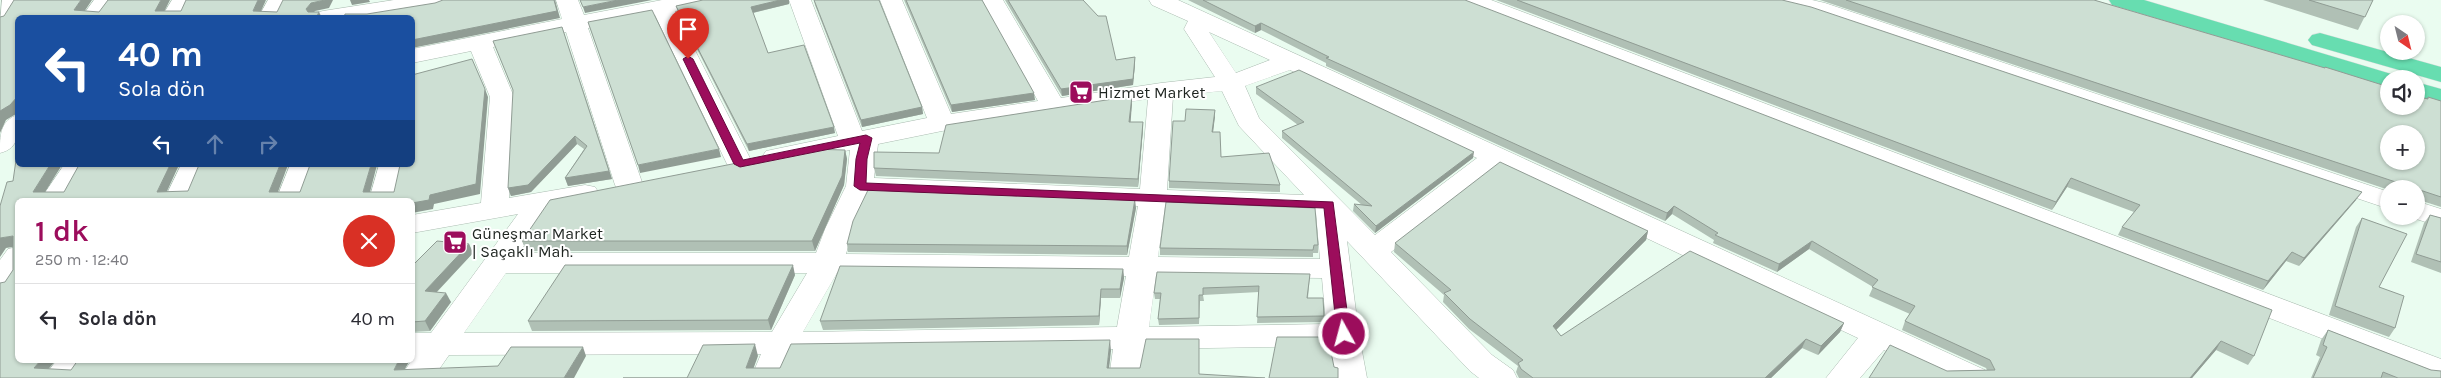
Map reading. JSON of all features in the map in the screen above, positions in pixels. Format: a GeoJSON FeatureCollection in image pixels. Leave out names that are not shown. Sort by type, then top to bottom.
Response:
{"type":"FeatureCollection","features":[{"type":"Feature","properties":{"kind":"main road"},"geometry":{"type":"LineString","coordinates":[[2120,0],[2380,78]]}},
{"type":"Feature","properties":{"kind":"main road"},"geometry":{"type":"LineString","coordinates":[[2178,0],[2441,75]]}},
{"type":"Feature","properties":{"kind":"main road"},"geometry":{"type":"LineString","coordinates":[[2425,92],[2441,97]]}},
{"type":"Feature","properties":{"kind":"street"},"geometry":{"type":"LineString","coordinates":[[0,18],[13,0]]}},
{"type":"Feature","properties":{"kind":"street"},"geometry":{"type":"LineString","coordinates":[[94,15],[104,0]]}},
{"type":"Feature","properties":{"kind":"street"},"geometry":{"type":"LineString","coordinates":[[174,15],[183,0]]}},
{"type":"Feature","properties":{"kind":"street"},"geometry":{"type":"LineString","coordinates":[[272,15],[279,0]]}},
{"type":"Feature","properties":{"kind":"street"},"geometry":{"type":"LineString","coordinates":[[341,15],[437,0]]}},
{"type":"Feature","properties":{"kind":"street"},"geometry":{"type":"LineString","coordinates":[[567,0],[629,184]]}},
{"type":"Feature","properties":{"kind":"street"},"geometry":{"type":"LineString","coordinates":[[415,55],[696,0]]}},
{"type":"Feature","properties":{"kind":"street"},"geometry":{"type":"LineString","coordinates":[[767,378],[781,343],[828,263],[839,229],[860,186],[860,140],[800,0]]}},
{"type":"Feature","properties":{"kind":"street"},"geometry":{"type":"LineString","coordinates":[[891,0],[942,123]]}},
{"type":"Feature","properties":{"kind":"street"},"geometry":{"type":"LineString","coordinates":[[992,0],[1053,106]]}},
{"type":"Feature","properties":{"kind":"street"},"geometry":{"type":"LineString","coordinates":[[1160,0],[1198,10],[1291,61],[1973,378]]}},
{"type":"Feature","properties":{"kind":"street"},"geometry":{"type":"LineString","coordinates":[[1471,0],[2441,372]]}},
{"type":"Feature","properties":{"kind":"street"},"geometry":{"type":"LineString","coordinates":[[1786,0],[1836,14],[2380,198]]}},
{"type":"Feature","properties":{"kind":"street"},"geometry":{"type":"LineString","coordinates":[[662,7],[740,164]]}},
{"type":"Feature","properties":{"kind":"street"},"geometry":{"type":"LineString","coordinates":[[1198,10],[1196,29],[1232,83],[1248,121],[1465,347],[1481,363],[1501,378]]}},
{"type":"Feature","properties":{"kind":"street"},"geometry":{"type":"LineString","coordinates":[[480,44],[502,98],[494,210]]}},
{"type":"Feature","properties":{"kind":"street"},"geometry":{"type":"LineString","coordinates":[[712,169],[942,123],[1161,90],[1232,83],[1291,61]]}},
{"type":"Feature","properties":{"kind":"street"},"geometry":{"type":"LineString","coordinates":[[1125,378],[1153,196],[1161,90]]}},
{"type":"Feature","properties":{"kind":"street"},"geometry":{"type":"LineString","coordinates":[[0,145],[15,128]]}},
{"type":"Feature","properties":{"kind":"street"},"geometry":{"type":"LineString","coordinates":[[1373,251],[1495,157]]}},
{"type":"Feature","properties":{"kind":"street"},"geometry":{"type":"LineString","coordinates":[[55,198],[76,167]]}},
{"type":"Feature","properties":{"kind":"street"},"geometry":{"type":"LineString","coordinates":[[179,198],[193,167]]}},
{"type":"Feature","properties":{"kind":"street"},"geometry":{"type":"LineString","coordinates":[[291,198],[303,167]]}},
{"type":"Feature","properties":{"kind":"street"},"geometry":{"type":"LineString","coordinates":[[384,198],[392,167]]}},
{"type":"Feature","properties":{"kind":"street"},"geometry":{"type":"LineString","coordinates":[[415,223],[657,179]]}},
{"type":"Feature","properties":{"kind":"street"},"geometry":{"type":"LineString","coordinates":[[860,186],[1153,196],[1329,205]]}},
{"type":"Feature","properties":{"kind":"street"},"geometry":{"type":"LineString","coordinates":[[416,378],[426,344],[497,263],[541,201]]}},
{"type":"Feature","properties":{"kind":"street"},"geometry":{"type":"LineString","coordinates":[[1329,205],[1351,378]]}},
{"type":"Feature","properties":{"kind":"street"},"geometry":{"type":"LineString","coordinates":[[2425,213],[2441,218]]}},
{"type":"Feature","properties":{"kind":"street"},"geometry":{"type":"LineString","coordinates":[[0,283],[15,260]]}},
{"type":"Feature","properties":{"kind":"street"},"geometry":{"type":"LineString","coordinates":[[497,263],[828,263],[1336,269]]}},
{"type":"Feature","properties":{"kind":"street"},"geometry":{"type":"LineString","coordinates":[[0,298],[15,296]]}},
{"type":"Feature","properties":{"kind":"street"},"geometry":{"type":"LineString","coordinates":[[426,344],[781,343],[1344,334]]}},
{"type":"Feature","properties":{"kind":"street"},"geometry":{"type":"LineString","coordinates":[[1842,378],[1878,334]]}},
{"type":"Feature","properties":{"kind":"street"},"geometry":{"type":"LineString","coordinates":[[1465,347],[1472,378]]}},
{"type":"Feature","properties":{"kind":"street"},"geometry":{"type":"LineString","coordinates":[[59,378],[73,363]]}},
{"type":"Feature","properties":{"kind":"building"},"geometry":{"type":"Polygon","coordinates":[[[14,0],[81,0],[74,10],[99,12],[108,0],[161,0],[155,11],[181,11],[186,0],[258,0],[253,11],[277,12],[283,0],[325,0],[311,3],[306,9],[308,12],[319,12],[318,15],[15,15],[15,99],[0,111],[0,17],[4,16],[14,0]]]}},
{"type":"Feature","properties":{"kind":"building"},"geometry":{"type":"Polygon","coordinates":[[[443,0],[554,0],[557,11],[415,39],[415,15],[345,15],[367,14],[435,3],[443,0]]]}},
{"type":"Feature","properties":{"kind":"building"},"geometry":{"type":"Polygon","coordinates":[[[580,0],[618,0],[583,7],[580,0]]]}},
{"type":"Feature","properties":{"kind":"building"},"geometry":{"type":"Polygon","coordinates":[[[703,0],[780,0],[751,7],[768,53],[804,45],[834,127],[747,144],[676,6],[703,0]]]}},
{"type":"Feature","properties":{"kind":"building"},"geometry":{"type":"Polygon","coordinates":[[[814,0],[879,0],[922,107],[861,120],[814,0]]]}},
{"type":"Feature","properties":{"kind":"building"},"geometry":{"type":"Polygon","coordinates":[[[906,0],[982,0],[1034,93],[951,105],[906,0]]]}},
{"type":"Feature","properties":{"kind":"building"},"geometry":{"type":"Polygon","coordinates":[[[1008,0],[1083,0],[1098,16],[1106,16],[1116,60],[1135,57],[1133,79],[1061,89],[1008,0]]]}},
{"type":"Feature","properties":{"kind":"building"},"geometry":{"type":"Polygon","coordinates":[[[1203,0],[1465,0],[2272,310],[2254,356],[2221,341],[2190,378],[1869,378],[1890,345],[1947,371],[1995,370],[1990,360],[1905,321],[1915,306],[1872,287],[1878,280],[1812,241],[1779,264],[1715,235],[1718,233],[1674,206],[1667,213],[1326,58],[1329,57],[1261,23],[1255,26],[1203,0]]]}},
{"type":"Feature","properties":{"kind":"building"},"geometry":{"type":"Polygon","coordinates":[[[1517,0],[1782,0],[1811,7],[2362,192],[2304,258],[2292,252],[2268,281],[2122,227],[2140,205],[2071,178],[2056,202],[1517,0]]]}},
{"type":"Feature","properties":{"kind":"building"},"geometry":{"type":"Polygon","coordinates":[[[1846,0],[2094,0],[2380,84],[2380,115],[2425,115],[2425,98],[2428,99],[2428,97],[2441,101],[2441,197],[2425,192],[2425,180],[2390,180],[1846,0]]]}},
{"type":"Feature","properties":{"kind":"building"},"geometry":{"type":"Polygon","coordinates":[[[2309,0],[2373,0],[2365,17],[2309,0]]]}},
{"type":"Feature","properties":{"kind":"building"},"geometry":{"type":"Polygon","coordinates":[[[652,10],[719,149],[638,165],[588,22],[652,10]]]}},
{"type":"Feature","properties":{"kind":"building"},"geometry":{"type":"Polygon","coordinates":[[[562,27],[609,171],[565,178],[587,146],[575,136],[528,185],[508,188],[513,90],[493,41],[562,27]]]}},
{"type":"Feature","properties":{"kind":"building"},"geometry":{"type":"Polygon","coordinates":[[[472,59],[485,89],[476,184],[430,195],[429,200],[415,202],[415,198],[15,198],[15,363],[38,363],[34,368],[71,370],[76,363],[398,363],[394,370],[498,366],[511,347],[583,347],[564,378],[0,378],[0,283],[5,282],[13,270],[13,236],[0,238],[0,206],[7,182],[13,181],[15,167],[49,167],[33,192],[64,192],[78,167],[169,167],[157,192],[188,191],[198,167],[279,167],[269,192],[300,192],[309,167],[370,167],[363,192],[394,192],[400,167],[415,167],[415,74],[472,59]]]}},
{"type":"Feature","properties":{"kind":"building"},"geometry":{"type":"Polygon","coordinates":[[[1299,70],[1474,152],[1376,226],[1354,204],[1372,206],[1282,131],[1304,122],[1256,87],[1299,70]]]}},
{"type":"Feature","properties":{"kind":"building"},"geometry":{"type":"Polygon","coordinates":[[[1132,96],[1129,122],[1143,122],[1138,179],[874,168],[874,152],[939,153],[946,125],[1132,96]]]}},
{"type":"Feature","properties":{"kind":"building"},"geometry":{"type":"Polygon","coordinates":[[[1186,109],[1215,110],[1212,132],[1220,132],[1221,157],[1269,153],[1280,185],[1169,181],[1173,121],[1185,121],[1186,109]]]}},
{"type":"Feature","properties":{"kind":"building"},"geometry":{"type":"Polygon","coordinates":[[[808,149],[845,150],[842,176],[812,241],[522,241],[550,200],[808,149]]]}},
{"type":"Feature","properties":{"kind":"building"},"geometry":{"type":"Polygon","coordinates":[[[1500,162],[1648,231],[1553,326],[1561,336],[1690,251],[1844,323],[1821,346],[1806,339],[1765,378],[1533,378],[1521,369],[1518,363],[1523,360],[1470,319],[1444,293],[1451,290],[1395,243],[1500,162]]]}},
{"type":"Feature","properties":{"kind":"building"},"geometry":{"type":"Polygon","coordinates":[[[869,188],[1135,199],[1127,246],[847,244],[853,221],[869,188]]]}},
{"type":"Feature","properties":{"kind":"building"},"geometry":{"type":"Polygon","coordinates":[[[1166,202],[1315,208],[1318,245],[1314,245],[1313,250],[1160,248],[1166,202]]]}},
{"type":"Feature","properties":{"kind":"building"},"geometry":{"type":"Polygon","coordinates":[[[2430,215],[2441,218],[2441,262],[2416,254],[2430,215]]]}},
{"type":"Feature","properties":{"kind":"building"},"geometry":{"type":"Polygon","coordinates":[[[2362,218],[2407,234],[2379,287],[2404,296],[2395,328],[2335,306],[2362,218]]]}},
{"type":"Feature","properties":{"kind":"building"},"geometry":{"type":"Polygon","coordinates":[[[437,241],[469,244],[425,291],[446,293],[425,321],[415,322],[415,263],[437,241]]]}},
{"type":"Feature","properties":{"kind":"building"},"geometry":{"type":"Polygon","coordinates":[[[565,265],[793,265],[768,320],[528,321],[565,265]]]}},
{"type":"Feature","properties":{"kind":"building"},"geometry":{"type":"Polygon","coordinates":[[[840,266],[1123,269],[1120,289],[1101,289],[1099,316],[820,321],[840,266]]]}},
{"type":"Feature","properties":{"kind":"building"},"geometry":{"type":"Polygon","coordinates":[[[1157,272],[1310,274],[1307,298],[1323,298],[1324,316],[1257,317],[1259,286],[1203,288],[1203,295],[1199,295],[1199,318],[1158,319],[1161,293],[1154,293],[1157,272]]]}},
{"type":"Feature","properties":{"kind":"building"},"geometry":{"type":"Polygon","coordinates":[[[2328,330],[2431,370],[2441,371],[2441,378],[2398,378],[2383,372],[2381,378],[2313,378],[2327,347],[2323,345],[2328,330]]]}},
{"type":"Feature","properties":{"kind":"building"},"geometry":{"type":"Polygon","coordinates":[[[1277,337],[1328,337],[1334,367],[1338,368],[1338,378],[1269,378],[1277,337]]]}},
{"type":"Feature","properties":{"kind":"building"},"geometry":{"type":"Polygon","coordinates":[[[1146,339],[1199,339],[1199,374],[1265,378],[687,378],[703,345],[755,344],[746,368],[780,368],[791,344],[1110,340],[1107,368],[1140,368],[1146,339]]]}},
{"type":"Feature","properties":{"kind":"place","name":"Hizmet Market"},"geometry":{"type":"Point","coordinates":[1081,92]}},
{"type":"Feature","properties":{"kind":"place","name":"Güneşmar Market | Saçaklı Mah."},"geometry":{"type":"Point","coordinates":[455,242]}},
{"type":"Feature","properties":{"kind":"route"},"geometry":{"type":"LineString","coordinates":[[688,59],[740,164],[866,138],[861,159],[860,186],[1153,196],[1329,205],[1344,334]]}}]}
